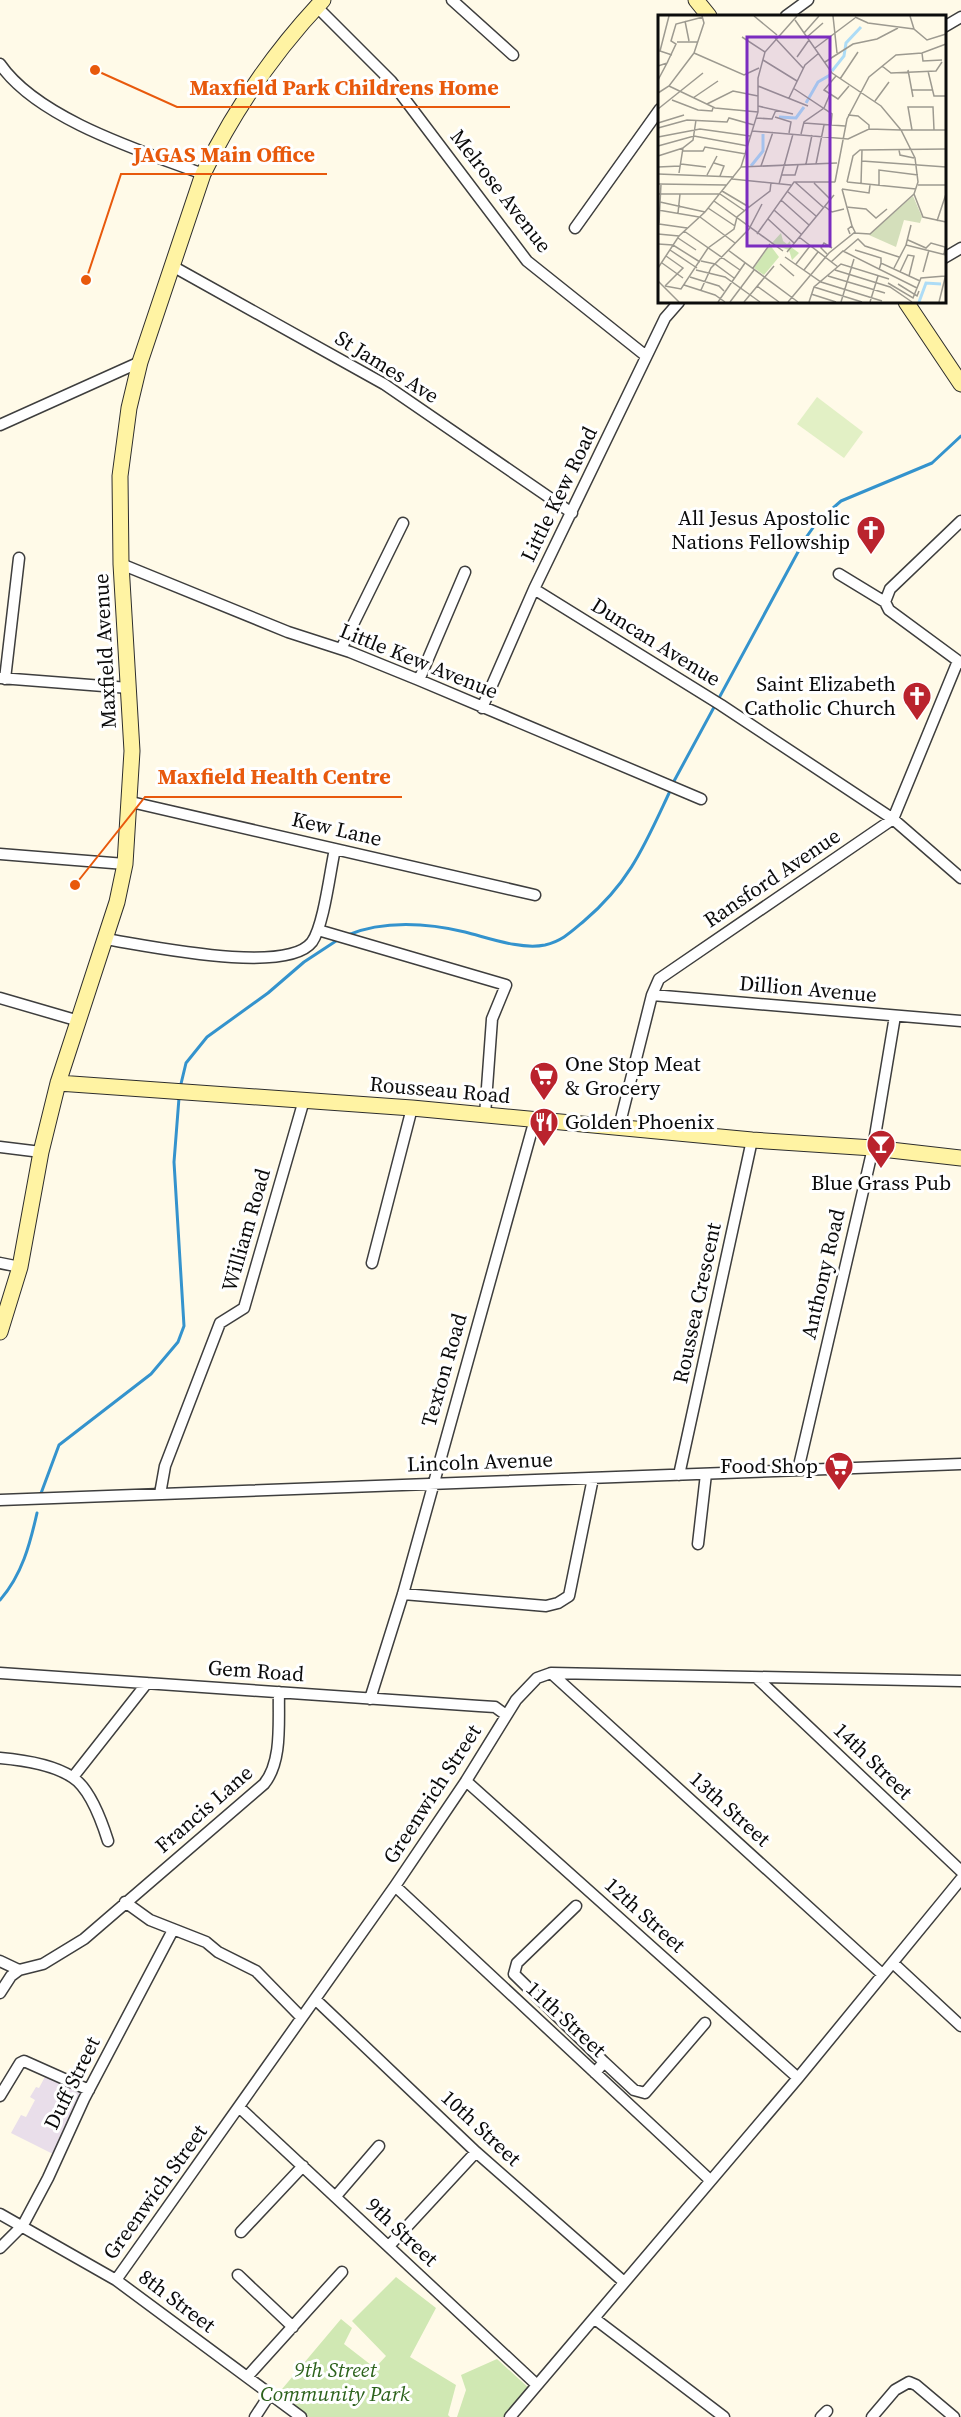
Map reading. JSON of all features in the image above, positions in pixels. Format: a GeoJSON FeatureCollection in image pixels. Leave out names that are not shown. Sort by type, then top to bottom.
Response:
{"type":"FeatureCollection","features":[{"type":"Feature","properties":{"kind":"main road"},"geometry":{"type":"LineString","coordinates":[[696,0],[708,15]]}},
{"type":"Feature","properties":{"kind":"main road","name":"Maxfield Avenue"},"geometry":{"type":"LineString","coordinates":[[0,1332],[20,1267],[41,1152],[58,1083],[105,939],[125,864],[132,751],[121,564],[120,476],[129,408],[140,362],[174,267],[203,174],[255,84],[294,31],[320,4]]}},
{"type":"Feature","properties":{"kind":"main road"},"geometry":{"type":"LineString","coordinates":[[907,303],[961,384]]}},
{"type":"Feature","properties":{"kind":"main road","name":"Rousseau Road"},"geometry":{"type":"LineString","coordinates":[[58,1083],[485,1114],[752,1140],[873,1148],[961,1158]]}},
{"type":"Feature","properties":{"kind":"street"},"geometry":{"type":"LineString","coordinates":[[452,0],[513,55]]}},
{"type":"Feature","properties":{"kind":"street"},"geometry":{"type":"LineString","coordinates":[[787,15],[808,0]]}},
{"type":"Feature","properties":{"kind":"street","name":"Melrose Avenue"},"geometry":{"type":"LineString","coordinates":[[320,4],[391,81],[527,261],[646,356]]}},
{"type":"Feature","properties":{"kind":"street"},"geometry":{"type":"LineString","coordinates":[[946,26],[961,17]]}},
{"type":"Feature","properties":{"kind":"street"},"geometry":{"type":"LineString","coordinates":[[0,64],[12,80],[54,110],[141,151],[203,174]]}},
{"type":"Feature","properties":{"kind":"street"},"geometry":{"type":"LineString","coordinates":[[575,228],[658,112]]}},
{"type":"Feature","properties":{"kind":"street"},"geometry":{"type":"LineString","coordinates":[[946,257],[961,248]]}},
{"type":"Feature","properties":{"kind":"street","name":"St James Ave"},"geometry":{"type":"LineString","coordinates":[[174,267],[384,384],[572,513]]}},
{"type":"Feature","properties":{"kind":"street","name":"Little Kew Road"},"geometry":{"type":"LineString","coordinates":[[482,708],[534,589],[646,356],[665,318],[678,303]]}},
{"type":"Feature","properties":{"kind":"street"},"geometry":{"type":"LineString","coordinates":[[0,425],[140,362]]}},
{"type":"Feature","properties":{"kind":"street"},"geometry":{"type":"LineString","coordinates":[[885,602],[890,589],[961,521]]}},
{"type":"Feature","properties":{"kind":"street"},"geometry":{"type":"LineString","coordinates":[[341,650],[403,523]]}},
{"type":"Feature","properties":{"kind":"street"},"geometry":{"type":"LineString","coordinates":[[19,558],[3,679],[129,688]]}},
{"type":"Feature","properties":{"kind":"street","name":"Little Kew Avenue"},"geometry":{"type":"LineString","coordinates":[[121,564],[288,632],[419,680],[701,799]]}},
{"type":"Feature","properties":{"kind":"street"},"geometry":{"type":"LineString","coordinates":[[419,680],[465,572]]}},
{"type":"Feature","properties":{"kind":"street"},"geometry":{"type":"LineString","coordinates":[[839,574],[885,602],[889,610],[960,662],[893,819]]}},
{"type":"Feature","properties":{"kind":"street","name":"Duncan Avenue"},"geometry":{"type":"LineString","coordinates":[[534,589],[721,705],[893,819],[961,878]]}},
{"type":"Feature","properties":{"kind":"street","name":"Kew Lane"},"geometry":{"type":"LineString","coordinates":[[130,802],[535,895]]}},
{"type":"Feature","properties":{"kind":"street","name":"Ransford Avenue"},"geometry":{"type":"LineString","coordinates":[[619,1127],[652,995],[659,980],[893,819]]}},
{"type":"Feature","properties":{"kind":"street"},"geometry":{"type":"LineString","coordinates":[[105,939],[246,959],[271,958],[310,944],[318,930],[335,849]]}},
{"type":"Feature","properties":{"kind":"street"},"geometry":{"type":"LineString","coordinates":[[0,854],[125,864]]}},
{"type":"Feature","properties":{"kind":"street"},"geometry":{"type":"LineString","coordinates":[[318,930],[506,985],[492,1019],[485,1114]]}},
{"type":"Feature","properties":{"kind":"street","name":"Dillion Avenue"},"geometry":{"type":"LineString","coordinates":[[652,995],[961,1022]]}},
{"type":"Feature","properties":{"kind":"street"},"geometry":{"type":"LineString","coordinates":[[0,998],[79,1021]]}},
{"type":"Feature","properties":{"kind":"street","name":"Anthony Road"},"geometry":{"type":"LineString","coordinates":[[798,1470],[873,1148],[895,1016]]}},
{"type":"Feature","properties":{"kind":"street","name":"William Road"},"geometry":{"type":"LineString","coordinates":[[160,1494],[165,1466],[220,1323],[244,1308],[304,1100]]}},
{"type":"Feature","properties":{"kind":"street"},"geometry":{"type":"LineString","coordinates":[[372,1263],[412,1108]]}},
{"type":"Feature","properties":{"kind":"street","name":"Texton Road"},"geometry":{"type":"LineString","coordinates":[[370,1699],[403,1594],[535,1119]]}},
{"type":"Feature","properties":{"kind":"street","name":"Roussea Crescent"},"geometry":{"type":"LineString","coordinates":[[679,1475],[752,1140]]}},
{"type":"Feature","properties":{"kind":"street"},"geometry":{"type":"LineString","coordinates":[[0,1147],[41,1152]]}},
{"type":"Feature","properties":{"kind":"street"},"geometry":{"type":"LineString","coordinates":[[0,1263],[20,1267]]}},
{"type":"Feature","properties":{"kind":"street","name":"Lincoln Avenue"},"geometry":{"type":"LineString","coordinates":[[0,1500],[961,1464]]}},
{"type":"Feature","properties":{"kind":"street"},"geometry":{"type":"LineString","coordinates":[[698,1544],[706,1474]]}},
{"type":"Feature","properties":{"kind":"street"},"geometry":{"type":"LineString","coordinates":[[403,1594],[511,1604],[546,1606],[558,1603],[569,1596],[593,1478]]}},
{"type":"Feature","properties":{"kind":"street","name":"Gem Road"},"geometry":{"type":"LineString","coordinates":[[0,1673],[495,1707],[506,1715]]}},
{"type":"Feature","properties":{"kind":"street"},"geometry":{"type":"LineString","coordinates":[[551,1673],[961,1682]]}},
{"type":"Feature","properties":{"kind":"street","name":"Greenwich Street"},"geometry":{"type":"LineString","coordinates":[[116,2280],[240,2108],[394,1886],[466,1781],[506,1715],[530,1684],[537,1678],[551,1673]]}},
{"type":"Feature","properties":{"kind":"street","name":"13th Street"},"geometry":{"type":"LineString","coordinates":[[551,1673],[881,1974]]}},
{"type":"Feature","properties":{"kind":"street","name":"14th Street"},"geometry":{"type":"LineString","coordinates":[[758,1679],[961,1871]]}},
{"type":"Feature","properties":{"kind":"street"},"geometry":{"type":"LineString","coordinates":[[73,1777],[147,1683]]}},
{"type":"Feature","properties":{"kind":"street","name":"Francis Lane"},"geometry":{"type":"LineString","coordinates":[[19,1970],[42,1964],[74,1945],[269,1778],[278,1740],[279,1692]]}},
{"type":"Feature","properties":{"kind":"street"},"geometry":{"type":"LineString","coordinates":[[0,1758],[27,1760],[73,1777],[98,1811],[108,1841]]}},
{"type":"Feature","properties":{"kind":"street","name":"12th Street"},"geometry":{"type":"LineString","coordinates":[[466,1781],[798,2078]]}},
{"type":"Feature","properties":{"kind":"street"},"geometry":{"type":"LineString","coordinates":[[510,2417],[798,2078],[961,1879]]}},
{"type":"Feature","properties":{"kind":"street","name":"11th Street"},"geometry":{"type":"LineString","coordinates":[[394,1886],[710,2180]]}},
{"type":"Feature","properties":{"kind":"street"},"geometry":{"type":"LineString","coordinates":[[125,1902],[150,1920],[206,1941],[218,1952],[256,1971],[301,2017]]}},
{"type":"Feature","properties":{"kind":"street"},"geometry":{"type":"LineString","coordinates":[[576,1906],[517,1963],[514,1974],[634,2090],[645,2093],[705,2023]]}},
{"type":"Feature","properties":{"kind":"street","name":"Duff Street"},"geometry":{"type":"LineString","coordinates":[[0,2248],[23,2225],[89,2090],[173,1930]]}},
{"type":"Feature","properties":{"kind":"street"},"geometry":{"type":"LineString","coordinates":[[0,1960],[19,1970],[11,1976],[0,1993]]}},
{"type":"Feature","properties":{"kind":"street"},"geometry":{"type":"LineString","coordinates":[[893,1963],[961,2026]]}},
{"type":"Feature","properties":{"kind":"street","name":"10th Street"},"geometry":{"type":"LineString","coordinates":[[315,1999],[476,2152],[624,2282]]}},
{"type":"Feature","properties":{"kind":"street"},"geometry":{"type":"LineString","coordinates":[[0,2096],[20,2063],[24,2061],[89,2090]]}},
{"type":"Feature","properties":{"kind":"street"},"geometry":{"type":"LineString","coordinates":[[595,2073],[604,2062]]}},
{"type":"Feature","properties":{"kind":"street","name":"9th Street"},"geometry":{"type":"LineString","coordinates":[[240,2108],[537,2385]]}},
{"type":"Feature","properties":{"kind":"street"},"geometry":{"type":"LineString","coordinates":[[336,2196],[379,2146]]}},
{"type":"Feature","properties":{"kind":"street"},"geometry":{"type":"LineString","coordinates":[[389,2246],[476,2152]]}},
{"type":"Feature","properties":{"kind":"street"},"geometry":{"type":"LineString","coordinates":[[240,2232],[303,2166]]}},
{"type":"Feature","properties":{"kind":"street","name":"8th Street"},"geometry":{"type":"LineString","coordinates":[[0,2214],[23,2225],[116,2280],[301,2417]]}},
{"type":"Feature","properties":{"kind":"street"},"geometry":{"type":"LineString","coordinates":[[247,2377],[342,2271]]}},
{"type":"Feature","properties":{"kind":"street"},"geometry":{"type":"LineString","coordinates":[[237,2275],[293,2327]]}},
{"type":"Feature","properties":{"kind":"street"},"geometry":{"type":"LineString","coordinates":[[595,2319],[724,2417]]}},
{"type":"Feature","properties":{"kind":"street"},"geometry":{"type":"LineString","coordinates":[[872,2417],[895,2390],[909,2382],[916,2385],[954,2417]]}},
{"type":"Feature","properties":{"kind":"street"},"geometry":{"type":"LineString","coordinates":[[255,2417],[270,2394]]}},
{"type":"Feature","properties":{"kind":"shaded area"},"geometry":{"type":"Polygon","coordinates":[[[47,2073],[87,2094],[55,2155],[11,2133],[21,2115],[26,2117],[35,2100],[30,2097],[36,2087],[39,2088],[47,2073]]]}},
{"type":"Feature","properties":{"kind":"green space"},"geometry":{"type":"Polygon","coordinates":[[[817,397],[863,432],[844,458],[797,424],[817,397]]]}},
{"type":"Feature","properties":{"kind":"green space","name":"9th Street Community Park"},"geometry":{"type":"Polygon","coordinates":[[[396,2277],[436,2308],[410,2357],[456,2385],[448,2415],[450,2417],[309,2417],[277,2395],[341,2319],[352,2328],[344,2344],[375,2368],[386,2356],[352,2321],[396,2277]]]}},
{"type":"Feature","properties":{"kind":"green space","name":"9th Street Community Park"},"geometry":{"type":"Polygon","coordinates":[[[497,2359],[532,2391],[508,2417],[457,2417],[466,2390],[461,2375],[497,2359]]]}},
{"type":"Feature","properties":{"kind":"waterway"},"geometry":{"type":"LineString","coordinates":[[673,783],[805,539],[817,522],[841,501],[932,463],[961,436]]}},
{"type":"Feature","properties":{"kind":"waterway"},"geometry":{"type":"LineString","coordinates":[[348,935],[376,927],[406,924],[451,929],[526,946],[545,945],[556,941],[584,921],[614,891],[635,861],[671,789]]}},
{"type":"Feature","properties":{"kind":"waterway"},"geometry":{"type":"LineString","coordinates":[[180,1088],[186,1063],[207,1037],[268,993],[304,962],[339,939]]}},
{"type":"Feature","properties":{"kind":"waterway"},"geometry":{"type":"LineString","coordinates":[[40,1496],[59,1445],[151,1374],[178,1342],[184,1326],[174,1162],[179,1098]]}},
{"type":"Feature","properties":{"kind":"waterway"},"geometry":{"type":"LineString","coordinates":[[0,1600],[20,1570],[37,1513]]}},
{"type":"Feature","properties":{"kind":"place","name":"Maxfield Park Childrens Home"},"geometry":{"type":"Point","coordinates":[95,70]}},
{"type":"Feature","properties":{"kind":"place","name":"JAGAS Main Office"},"geometry":{"type":"Point","coordinates":[86,280]}},
{"type":"Feature","properties":{"kind":"place","name":"All Jesus Apostolic Nations Fellowship"},"geometry":{"type":"Point","coordinates":[871,556]}},
{"type":"Feature","properties":{"kind":"place","name":"Saint Elizabeth Catholic Church"},"geometry":{"type":"Point","coordinates":[917,722]}},
{"type":"Feature","properties":{"kind":"place","name":"Maxfield Health Centre"},"geometry":{"type":"Point","coordinates":[75,885]}},
{"type":"Feature","properties":{"kind":"place","name":"One Stop Meat & Grocery"},"geometry":{"type":"Point","coordinates":[544,1102]}},
{"type":"Feature","properties":{"kind":"place","name":"Golden Phoenix"},"geometry":{"type":"Point","coordinates":[544,1148]}},
{"type":"Feature","properties":{"kind":"place","name":"Blue Grass Pub"},"geometry":{"type":"Point","coordinates":[881,1170]}},
{"type":"Feature","properties":{"kind":"place","name":"Food Shop"},"geometry":{"type":"Point","coordinates":[839,1492]}}]}
